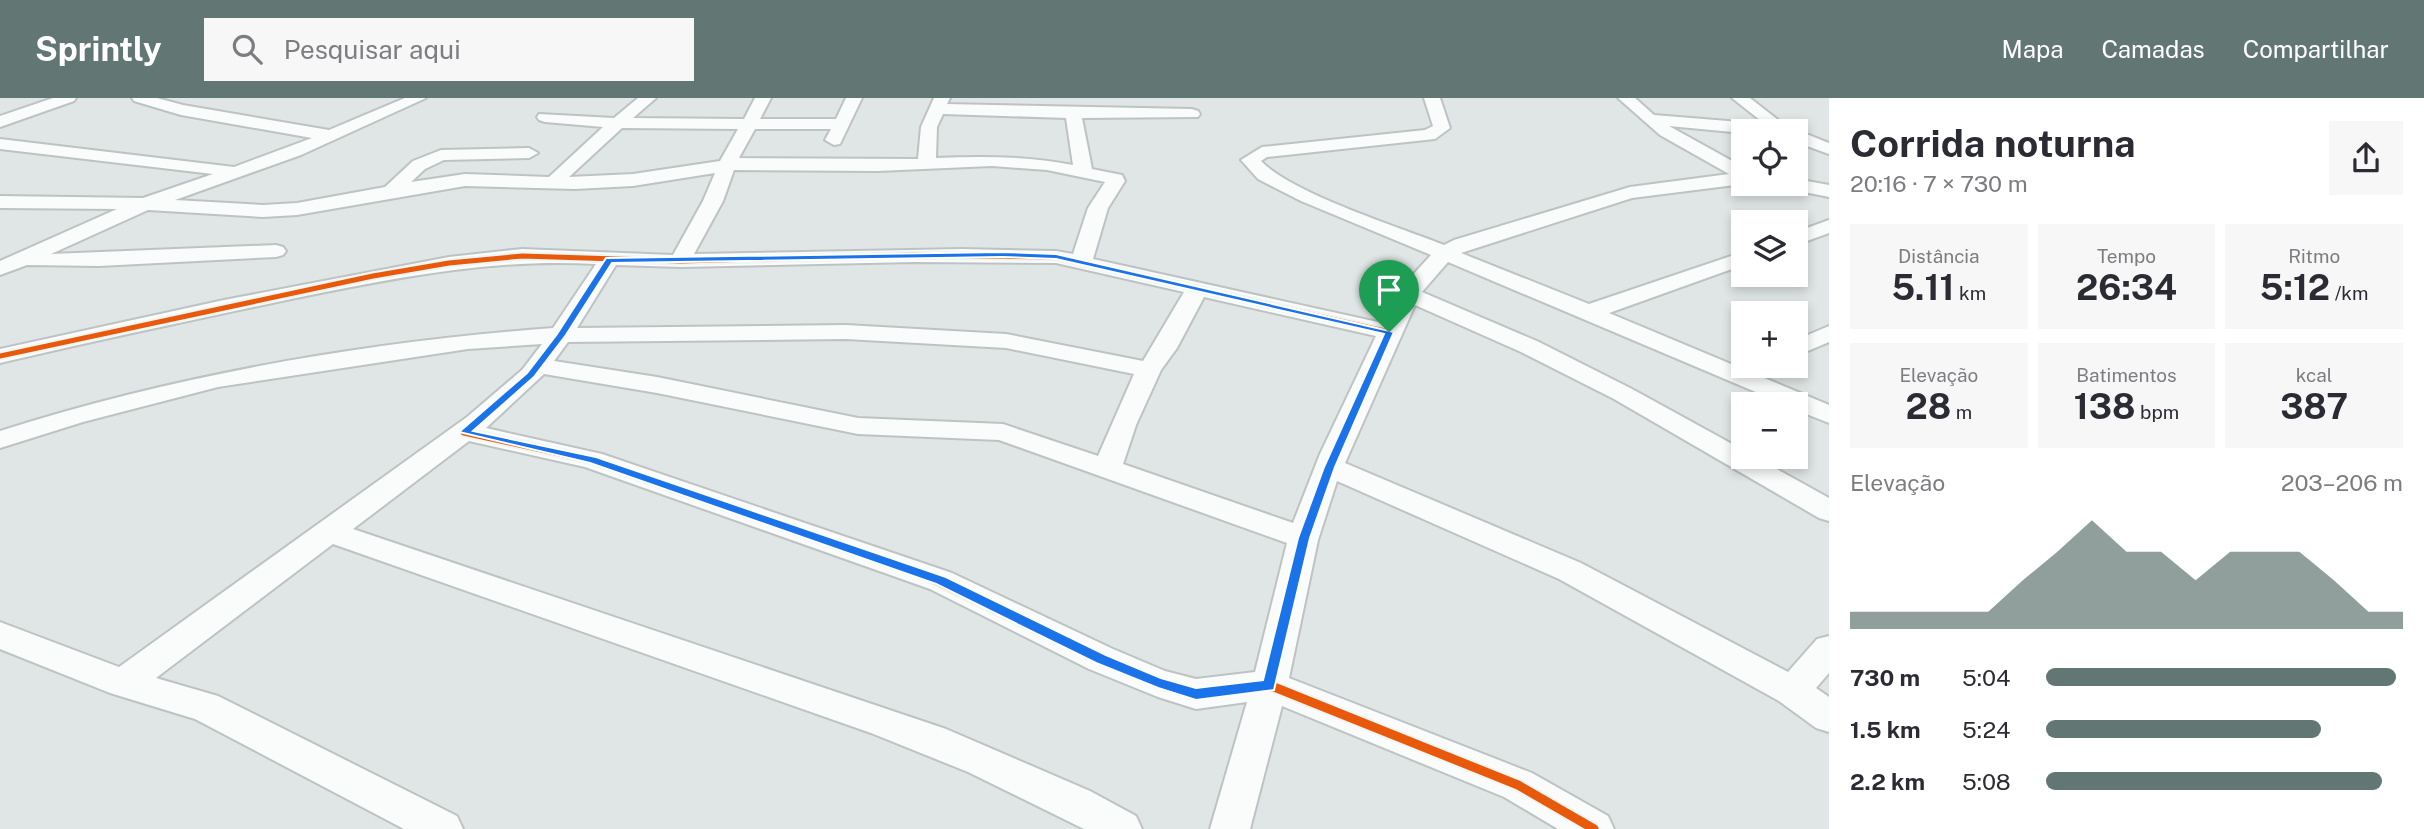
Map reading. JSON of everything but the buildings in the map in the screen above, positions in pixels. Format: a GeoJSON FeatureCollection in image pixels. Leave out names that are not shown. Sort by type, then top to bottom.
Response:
{"type":"FeatureCollection","features":[{"type":"Feature","properties":{"kind":"street"},"geometry":{"type":"LineString","coordinates":[[0,122],[68,98]]}},
{"type":"Feature","properties":{"kind":"street"},"geometry":{"type":"LineString","coordinates":[[140,98],[181,110],[332,136]]}},
{"type":"Feature","properties":{"kind":"street"},"geometry":{"type":"LineString","coordinates":[[0,269],[145,204],[332,136],[418,98]]}},
{"type":"Feature","properties":{"kind":"street"},"geometry":{"type":"LineString","coordinates":[[554,182],[593,143],[648,98]]}},
{"type":"Feature","properties":{"kind":"street"},"geometry":{"type":"LineString","coordinates":[[680,261],[713,201],[727,165],[763,98]]}},
{"type":"Feature","properties":{"kind":"street"},"geometry":{"type":"LineString","coordinates":[[827,164],[841,124],[854,98]]}},
{"type":"Feature","properties":{"kind":"street"},"geometry":{"type":"LineString","coordinates":[[1432,98],[1442,128],[1429,135],[1262,152],[1250,160],[1264,175],[1308,197],[1586,313],[1731,364]]}},
{"type":"Feature","properties":{"kind":"street"},"geometry":{"type":"LineString","coordinates":[[1626,98],[1651,119],[1731,169]]}},
{"type":"Feature","properties":{"kind":"street"},"geometry":{"type":"LineString","coordinates":[[1740,98],[1768,119]]}},
{"type":"Feature","properties":{"kind":"street"},"geometry":{"type":"LineString","coordinates":[[927,164],[929,127],[939,104],[1073,113],[1192,114]]}},
{"type":"Feature","properties":{"kind":"street"},"geometry":{"type":"LineString","coordinates":[[1073,113],[1083,171]]}},
{"type":"Feature","properties":{"kind":"street"},"geometry":{"type":"LineString","coordinates":[[545,117],[620,123],[841,124]]}},
{"type":"Feature","properties":{"kind":"street"},"geometry":{"type":"LineString","coordinates":[[1651,119],[1731,126]]}},
{"type":"Feature","properties":{"kind":"street"},"geometry":{"type":"LineString","coordinates":[[1808,141],[1829,149]]}},
{"type":"Feature","properties":{"kind":"street"},"geometry":{"type":"LineString","coordinates":[[0,144],[240,171]]}},
{"type":"Feature","properties":{"kind":"street"},"geometry":{"type":"LineString","coordinates":[[391,191],[430,158],[441,155],[529,153]]}},
{"type":"Feature","properties":{"kind":"street"},"geometry":{"type":"LineString","coordinates":[[0,202],[145,204],[275,210],[297,209],[465,180],[633,180],[727,165],[992,161],[1047,165],[1083,171],[1116,181],[1100,199],[1082,260]]}},
{"type":"Feature","properties":{"kind":"street"},"geometry":{"type":"LineString","coordinates":[[1230,829],[1269,685],[1304,538],[1329,467],[1389,332],[1418,281],[1443,253],[1481,237],[1630,192],[1731,178]]}},
{"type":"Feature","properties":{"kind":"street"},"geometry":{"type":"LineString","coordinates":[[1808,187],[1829,191]]}},
{"type":"Feature","properties":{"kind":"street"},"geometry":{"type":"LineString","coordinates":[[1808,234],[1829,226]]}},
{"type":"Feature","properties":{"kind":"street"},"geometry":{"type":"LineString","coordinates":[[23,260],[99,260],[276,251]]}},
{"type":"Feature","properties":{"kind":"street"},"geometry":{"type":"LineString","coordinates":[[0,356],[163,318],[373,277],[499,257],[551,256],[680,261],[787,256],[1002,255],[1082,260],[1196,290],[1389,332]]}},
{"type":"Feature","properties":{"kind":"street"},"geometry":{"type":"LineString","coordinates":[[123,682],[464,432],[538,366],[609,260]]}},
{"type":"Feature","properties":{"kind":"street"},"geometry":{"type":"LineString","coordinates":[[1586,313],[1731,262]]}},
{"type":"Feature","properties":{"kind":"street"},"geometry":{"type":"LineString","coordinates":[[1108,467],[1123,425],[1149,370],[1166,348],[1196,290]]}},
{"type":"Feature","properties":{"kind":"street"},"geometry":{"type":"LineString","coordinates":[[1410,295],[1530,347],[1623,394],[1829,511]]}},
{"type":"Feature","properties":{"kind":"street"},"geometry":{"type":"LineString","coordinates":[[0,440],[74,416],[218,380],[468,342],[561,335],[846,331],[1006,341],[1149,370]]}},
{"type":"Feature","properties":{"kind":"street"},"geometry":{"type":"LineString","coordinates":[[1808,343],[1829,333]]}},
{"type":"Feature","properties":{"kind":"street"},"geometry":{"type":"LineString","coordinates":[[538,366],[657,385],[858,426],[885,429],[974,428],[1003,432],[1304,538]]}},
{"type":"Feature","properties":{"kind":"street"},"geometry":{"type":"LineString","coordinates":[[1762,378],[1829,415]]}},
{"type":"Feature","properties":{"kind":"street"},"geometry":{"type":"LineString","coordinates":[[464,432],[592,460],[941,581],[1101,659],[1196,694],[1269,685],[1518,785],[1594,829]]}},
{"type":"Feature","properties":{"kind":"street"},"geometry":{"type":"LineString","coordinates":[[1329,467],[1570,571],[1792,691],[1829,717]]}},
{"type":"Feature","properties":{"kind":"street"},"geometry":{"type":"LineString","coordinates":[[328,531],[888,723],[987,760],[1122,829]]}},
{"type":"Feature","properties":{"kind":"street"},"geometry":{"type":"LineString","coordinates":[[0,635],[123,682],[205,707],[443,829]]}},
{"type":"Feature","properties":{"kind":"street"},"geometry":{"type":"LineString","coordinates":[[1792,691],[1829,649]]}},
{"type":"Feature","properties":{"kind":"cycle path"},"geometry":{"type":"LineString","coordinates":[[0,356],[373,276],[449,263],[522,256],[681,261],[915,255],[1056,257],[1389,332]]}},
{"type":"Feature","properties":{"kind":"cycle path"},"geometry":{"type":"LineString","coordinates":[[464,432],[592,460],[941,581],[1101,659],[1158,683],[1196,694],[1269,685],[1518,785],[1594,829]]}},
{"type":"Feature","properties":{"kind":"route"},"geometry":{"type":"LineString","coordinates":[[787,256],[1056,257],[1082,260],[1196,290],[1389,332],[1329,467],[1304,538],[1269,685],[1196,694],[1101,659],[941,581],[592,460],[464,432],[531,375],[561,335],[609,260],[680,261],[787,256]]}}]}
